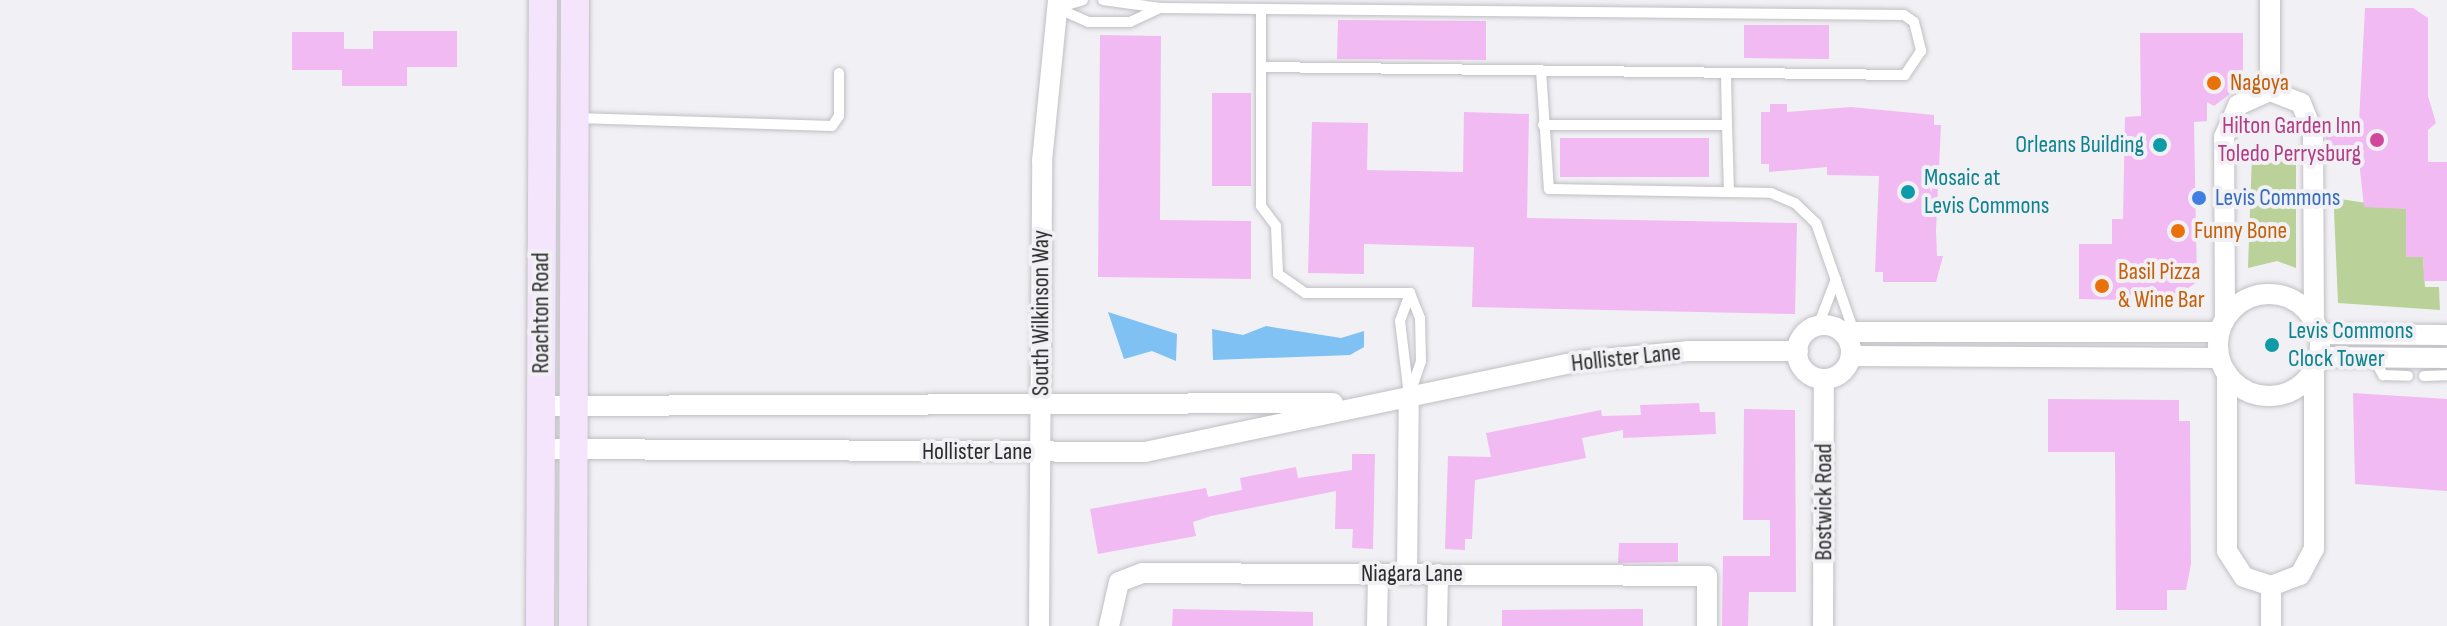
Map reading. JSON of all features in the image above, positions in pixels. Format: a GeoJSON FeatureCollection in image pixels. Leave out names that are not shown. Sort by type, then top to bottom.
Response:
{"type":"FeatureCollection","features":[{"type":"Feature","properties":{"kind":"street","name":"Roachton Road"},"geometry":{"type":"LineString","coordinates":[[540,626],[543,0]]}},
{"type":"Feature","properties":{"kind":"street","name":"Roachton Road"},"geometry":{"type":"LineString","coordinates":[[573,626],[575,0]]}},
{"type":"Feature","properties":{"kind":"street"},"geometry":{"type":"LineString","coordinates":[[2270,0],[2270,91]]}},
{"type":"Feature","properties":{"kind":"street","name":"South Wilkinson Way"},"geometry":{"type":"LineString","coordinates":[[1039,626],[1042,161],[1058,4]]}},
{"type":"Feature","properties":{"kind":"street"},"geometry":{"type":"LineString","coordinates":[[2270,91],[2301,103],[2313,133],[2317,326],[2314,549],[2300,575],[2271,586],[2244,577],[2227,551],[2222,325],[2224,137],[2238,105],[2270,91]]}},
{"type":"Feature","properties":{"kind":"street"},"geometry":{"type":"LineString","coordinates":[[1848,332],[1851,356],[1839,375],[1824,379],[1808,373],[1798,351],[1818,326],[1848,332],[2222,325],[2244,300],[2269,293],[2295,300],[2317,326],[2447,335]]}},
{"type":"Feature","properties":{"kind":"street","name":"Hollister Lane"},"geometry":{"type":"LineString","coordinates":[[540,449],[1040,452],[1174,449],[1409,396],[1627,355],[1798,351]]}},
{"type":"Feature","properties":{"kind":"street"},"geometry":{"type":"LineString","coordinates":[[1851,356],[2223,366],[2254,394],[2277,396],[2317,364],[2373,357],[2447,358]]}},
{"type":"Feature","properties":{"kind":"street","name":"Bostwick Road"},"geometry":{"type":"LineString","coordinates":[[1823,626],[1824,379]]}},
{"type":"Feature","properties":{"kind":"street","name":"Hollister Lane"},"geometry":{"type":"LineString","coordinates":[[541,406],[1236,409],[1409,396]]}},
{"type":"Feature","properties":{"kind":"street"},"geometry":{"type":"LineString","coordinates":[[1407,573],[1409,396]]}},
{"type":"Feature","properties":{"kind":"street","name":"Niagara Lane"},"geometry":{"type":"LineString","coordinates":[[1109,626],[1119,582],[1143,573],[1707,576],[1707,626]]}},
{"type":"Feature","properties":{"kind":"street"},"geometry":{"type":"LineString","coordinates":[[1377,626],[1378,573]]}},
{"type":"Feature","properties":{"kind":"street"},"geometry":{"type":"LineString","coordinates":[[1437,626],[1438,574]]}},
{"type":"Feature","properties":{"kind":"street"},"geometry":{"type":"LineString","coordinates":[[2271,586],[2271,626]]}},
{"type":"Feature","properties":{"kind":"lane"},"geometry":{"type":"LineString","coordinates":[[1058,4],[1083,0]]}},
{"type":"Feature","properties":{"kind":"lane"},"geometry":{"type":"LineString","coordinates":[[1103,0],[1160,8],[1904,15],[1920,34],[1917,64],[1905,75],[1261,67]]}},
{"type":"Feature","properties":{"kind":"lane"},"geometry":{"type":"LineString","coordinates":[[1058,4],[1088,22],[1130,22],[1160,8]]}},
{"type":"Feature","properties":{"kind":"lane"},"geometry":{"type":"LineString","coordinates":[[1261,9],[1261,206],[1276,226],[1278,274],[1305,293],[1410,293]]}},
{"type":"Feature","properties":{"kind":"lane"},"geometry":{"type":"LineString","coordinates":[[1541,70],[1549,189],[1729,192],[1795,203],[1816,223],[1836,279],[1848,332]]}},
{"type":"Feature","properties":{"kind":"lane"},"geometry":{"type":"LineString","coordinates":[[575,118],[832,126],[839,116],[839,73]]}},
{"type":"Feature","properties":{"kind":"lane"},"geometry":{"type":"LineString","coordinates":[[1726,73],[1729,192]]}},
{"type":"Feature","properties":{"kind":"lane"},"geometry":{"type":"LineString","coordinates":[[1543,125],[1727,125]]}},
{"type":"Feature","properties":{"kind":"lane"},"geometry":{"type":"LineString","coordinates":[[1818,326],[1836,279]]}},
{"type":"Feature","properties":{"kind":"lane"},"geometry":{"type":"LineString","coordinates":[[1409,396],[1400,321],[1410,293]]}},
{"type":"Feature","properties":{"kind":"lane"},"geometry":{"type":"LineString","coordinates":[[1409,396],[1421,361],[1420,318],[1410,293]]}},
{"type":"Feature","properties":{"kind":"lane"},"geometry":{"type":"LineString","coordinates":[[2373,357],[2383,375],[2408,376]]}},
{"type":"Feature","properties":{"kind":"lane"},"geometry":{"type":"LineString","coordinates":[[2424,376],[2447,375]]}},
{"type":"Feature","properties":{"kind":"green space"},"geometry":{"type":"Polygon","coordinates":[[[2252,155],[2269,163],[2296,159],[2296,268],[2277,261],[2248,268],[2252,155]]]}},
{"type":"Feature","properties":{"kind":"green space"},"geometry":{"type":"Polygon","coordinates":[[[2340,199],[2406,209],[2406,256],[2423,257],[2425,287],[2439,287],[2440,310],[2338,303],[2334,210],[2340,199]]]}},
{"type":"Feature","properties":{"kind":"water"},"geometry":{"type":"Polygon","coordinates":[[[1108,312],[1177,334],[1176,361],[1152,351],[1124,359],[1108,312]]]}},
{"type":"Feature","properties":{"kind":"water"},"geometry":{"type":"Polygon","coordinates":[[[1266,326],[1341,338],[1364,331],[1364,347],[1350,355],[1213,360],[1212,329],[1243,335],[1266,326]]]}},
{"type":"Feature","properties":{"kind":"building","name":"Hilton Garden Inn Toledo Perrysburg"},"geometry":{"type":"Polygon","coordinates":[[[2365,8],[2413,8],[2428,18],[2428,96],[2436,123],[2428,130],[2428,162],[2447,162],[2447,281],[2424,281],[2423,257],[2406,257],[2406,209],[2364,207],[2359,161],[2326,152],[2326,129],[2359,121],[2365,8]]]}},
{"type":"Feature","properties":{"kind":"building"},"geometry":{"type":"Polygon","coordinates":[[[1338,20],[1486,21],[1486,60],[1337,59],[1338,20]]]}},
{"type":"Feature","properties":{"kind":"building"},"geometry":{"type":"Polygon","coordinates":[[[1744,25],[1829,25],[1829,59],[1744,58],[1744,25]]]}},
{"type":"Feature","properties":{"kind":"building"},"geometry":{"type":"Polygon","coordinates":[[[373,31],[457,31],[457,67],[407,67],[407,86],[342,86],[342,70],[292,70],[292,32],[344,32],[344,49],[373,49],[373,31]]]}},
{"type":"Feature","properties":{"kind":"building","name":"Orleans Building"},"geometry":{"type":"Polygon","coordinates":[[[2140,33],[2243,33],[2243,84],[2214,106],[2207,102],[2207,121],[2194,122],[2197,282],[2169,301],[2079,299],[2079,244],[2112,244],[2112,219],[2123,219],[2125,117],[2141,116],[2140,33]]]}},
{"type":"Feature","properties":{"kind":"building"},"geometry":{"type":"Polygon","coordinates":[[[1100,35],[1161,36],[1160,220],[1251,221],[1251,279],[1098,277],[1100,35]]]}},
{"type":"Feature","properties":{"kind":"building"},"geometry":{"type":"Polygon","coordinates":[[[1212,93],[1251,93],[1251,186],[1212,186],[1212,93]]]}},
{"type":"Feature","properties":{"kind":"building","name":"Mosaic at Levis Commons"},"geometry":{"type":"Polygon","coordinates":[[[1770,104],[1787,104],[1787,112],[1851,107],[1934,115],[1934,125],[1941,125],[1936,230],[1937,256],[1943,256],[1936,282],[1883,282],[1883,272],[1875,272],[1879,176],[1827,175],[1827,167],[1769,172],[1769,164],[1761,164],[1761,112],[1770,112],[1770,104]]]}},
{"type":"Feature","properties":{"kind":"building"},"geometry":{"type":"Polygon","coordinates":[[[1464,112],[1529,114],[1527,218],[1797,223],[1795,314],[1472,307],[1474,247],[1364,244],[1364,274],[1308,273],[1312,122],[1368,123],[1367,170],[1463,172],[1464,112]]]}},
{"type":"Feature","properties":{"kind":"building"},"geometry":{"type":"Polygon","coordinates":[[[1560,138],[1709,138],[1709,177],[1560,177],[1560,138]]]}},
{"type":"Feature","properties":{"kind":"building"},"geometry":{"type":"Polygon","coordinates":[[[2353,393],[2447,399],[2447,491],[2355,484],[2353,393]]]}},
{"type":"Feature","properties":{"kind":"building"},"geometry":{"type":"Polygon","coordinates":[[[2048,399],[2179,400],[2179,421],[2190,421],[2191,564],[2186,590],[2167,590],[2167,610],[2116,610],[2115,452],[2048,452],[2048,399]]]}},
{"type":"Feature","properties":{"kind":"building"},"geometry":{"type":"Polygon","coordinates":[[[1699,403],[1700,412],[1715,412],[1716,434],[1623,438],[1623,430],[1582,438],[1586,458],[1475,480],[1472,539],[1465,539],[1465,550],[1445,549],[1448,456],[1491,457],[1486,433],[1601,410],[1602,416],[1641,415],[1640,405],[1699,403]]]}},
{"type":"Feature","properties":{"kind":"building"},"geometry":{"type":"Polygon","coordinates":[[[1744,409],[1795,410],[1796,592],[1749,592],[1748,626],[1722,626],[1723,556],[1770,556],[1770,520],[1743,520],[1744,409]]]}},
{"type":"Feature","properties":{"kind":"building"},"geometry":{"type":"Polygon","coordinates":[[[1352,454],[1375,454],[1373,549],[1352,548],[1353,529],[1335,529],[1336,491],[1211,516],[1193,522],[1196,536],[1098,554],[1090,509],[1206,488],[1208,497],[1242,490],[1240,478],[1296,467],[1298,478],[1352,470],[1352,454]]]}},
{"type":"Feature","properties":{"kind":"building"},"geometry":{"type":"Polygon","coordinates":[[[1619,543],[1678,543],[1678,562],[1618,563],[1619,543]]]}},
{"type":"Feature","properties":{"kind":"building"},"geometry":{"type":"Polygon","coordinates":[[[1173,609],[1313,612],[1313,626],[1172,626],[1173,609]]]}},
{"type":"Feature","properties":{"kind":"building"},"geometry":{"type":"Polygon","coordinates":[[[1643,609],[1643,626],[1502,626],[1502,610],[1643,609]]]}},
{"type":"Feature","properties":{"kind":"place","name":"Nagoya"},"geometry":{"type":"Point","coordinates":[2214,83]}},
{"type":"Feature","properties":{"kind":"place","name":"Hilton Garden Inn Toledo Perrysburg"},"geometry":{"type":"Point","coordinates":[2377,140]}},
{"type":"Feature","properties":{"kind":"place","name":"Orleans Building"},"geometry":{"type":"Point","coordinates":[2160,145]}},
{"type":"Feature","properties":{"kind":"place","name":"Mosaic at Levis Commons"},"geometry":{"type":"Point","coordinates":[1908,192]}},
{"type":"Feature","properties":{"kind":"place","name":"Levis Commons"},"geometry":{"type":"Point","coordinates":[2199,198]}},
{"type":"Feature","properties":{"kind":"place","name":"Funny Bone"},"geometry":{"type":"Point","coordinates":[2178,231]}},
{"type":"Feature","properties":{"kind":"place","name":"Basil Pizza & Wine Bar"},"geometry":{"type":"Point","coordinates":[2102,286]}},
{"type":"Feature","properties":{"kind":"place","name":"Levis Commons Clock Tower"},"geometry":{"type":"Point","coordinates":[2272,345]}}]}
